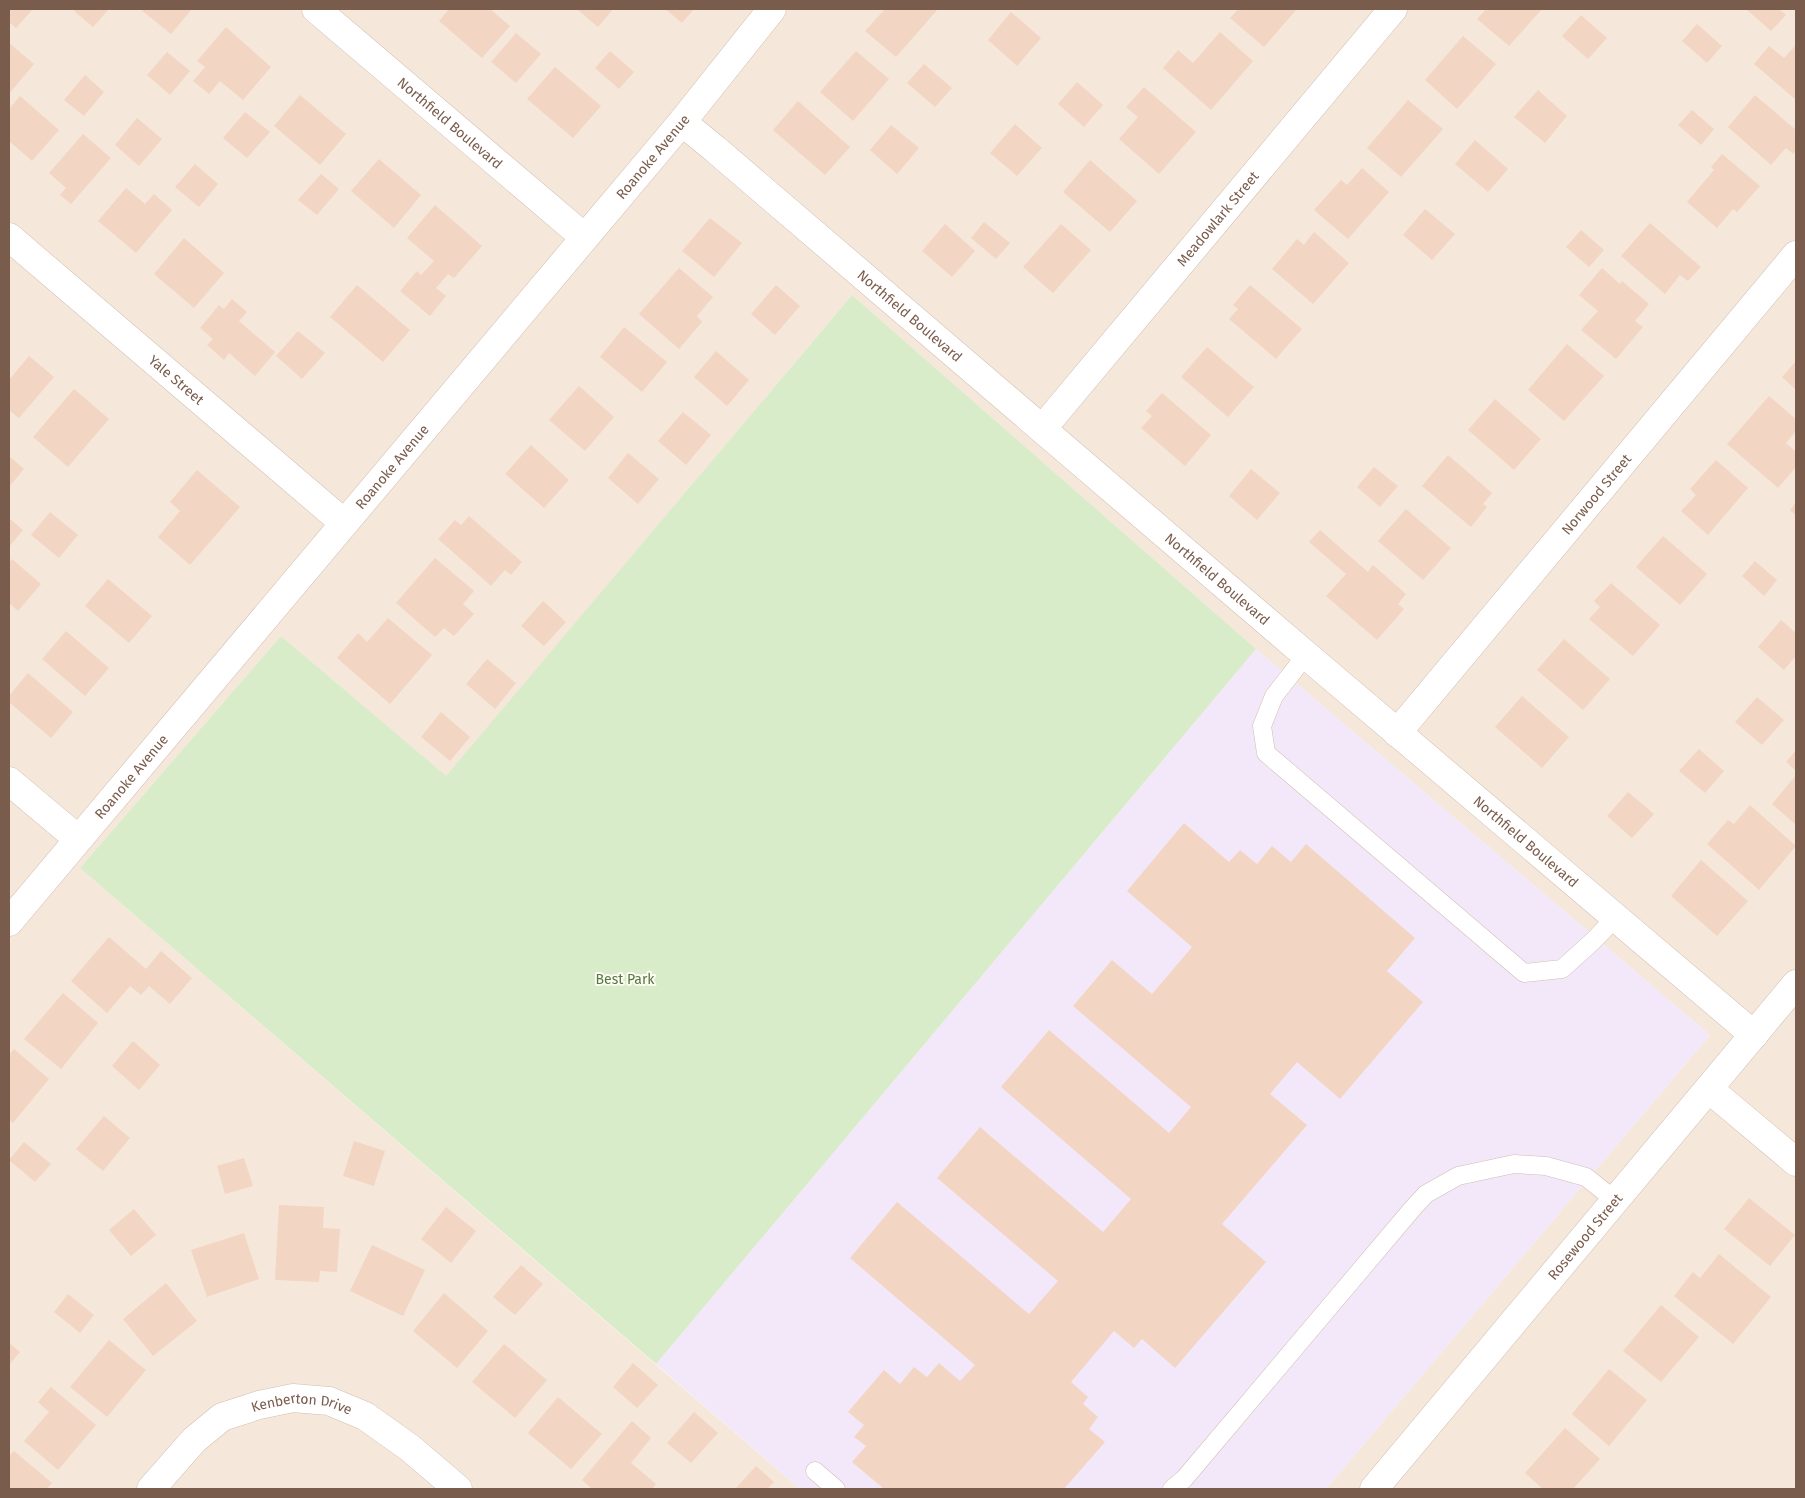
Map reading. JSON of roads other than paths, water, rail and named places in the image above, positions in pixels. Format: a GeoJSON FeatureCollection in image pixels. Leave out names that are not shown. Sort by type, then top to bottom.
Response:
{"type":"FeatureCollection","features":[{"type":"Feature","properties":{"kind":"street","name":"Northfield Boulevard"},"geometry":{"type":"LineString","coordinates":[[316,9],[584,237]]}},
{"type":"Feature","properties":{"kind":"street","name":"Roanoke Avenue"},"geometry":{"type":"LineString","coordinates":[[9,922],[682,122],[772,9]]}},
{"type":"Feature","properties":{"kind":"street","name":"Meadowlark Street"},"geometry":{"type":"LineString","coordinates":[[1042,429],[1393,9]]}},
{"type":"Feature","properties":{"kind":"street","name":"Northfield Boulevard"},"geometry":{"type":"LineString","coordinates":[[682,122],[1754,1035]]}},
{"type":"Feature","properties":{"kind":"street","name":"Yale Street"},"geometry":{"type":"LineString","coordinates":[[9,237],[344,523]]}},
{"type":"Feature","properties":{"kind":"street","name":"Norwood Street"},"geometry":{"type":"LineString","coordinates":[[1398,733],[1796,255]]}},
{"type":"Feature","properties":{"kind":"street"},"geometry":{"type":"LineString","coordinates":[[9,781],[78,839]]}},
{"type":"Feature","properties":{"kind":"street","name":"Rosewood Street"},"geometry":{"type":"LineString","coordinates":[[1374,1489],[1796,984]]}},
{"type":"Feature","properties":{"kind":"street"},"geometry":{"type":"LineString","coordinates":[[1709,1089],[1796,1162]]}},
{"type":"Feature","properties":{"kind":"street","name":"Kenberton Drive"},"geometry":{"type":"LineString","coordinates":[[151,1489],[194,1440],[222,1417],[259,1404],[293,1398],[329,1401],[365,1416],[410,1448],[458,1489]]}},
{"type":"Feature","properties":{"kind":"lane"},"geometry":{"type":"LineString","coordinates":[[1306,655],[1274,696],[1262,726],[1266,753],[1524,973],[1562,969],[1615,918]]}},
{"type":"Feature","properties":{"kind":"lane"},"geometry":{"type":"LineString","coordinates":[[1172,1489],[1184,1479],[1426,1194],[1458,1176],[1514,1164],[1546,1166],[1586,1177],[1616,1201]]}},
{"type":"Feature","properties":{"kind":"lane"},"geometry":{"type":"LineString","coordinates":[[815,1471],[836,1489]]}},
{"type":"Feature","properties":{"kind":"park label","name":"Best Park"},"geometry":{"type":"Point","coordinates":[625,979]}}]}
